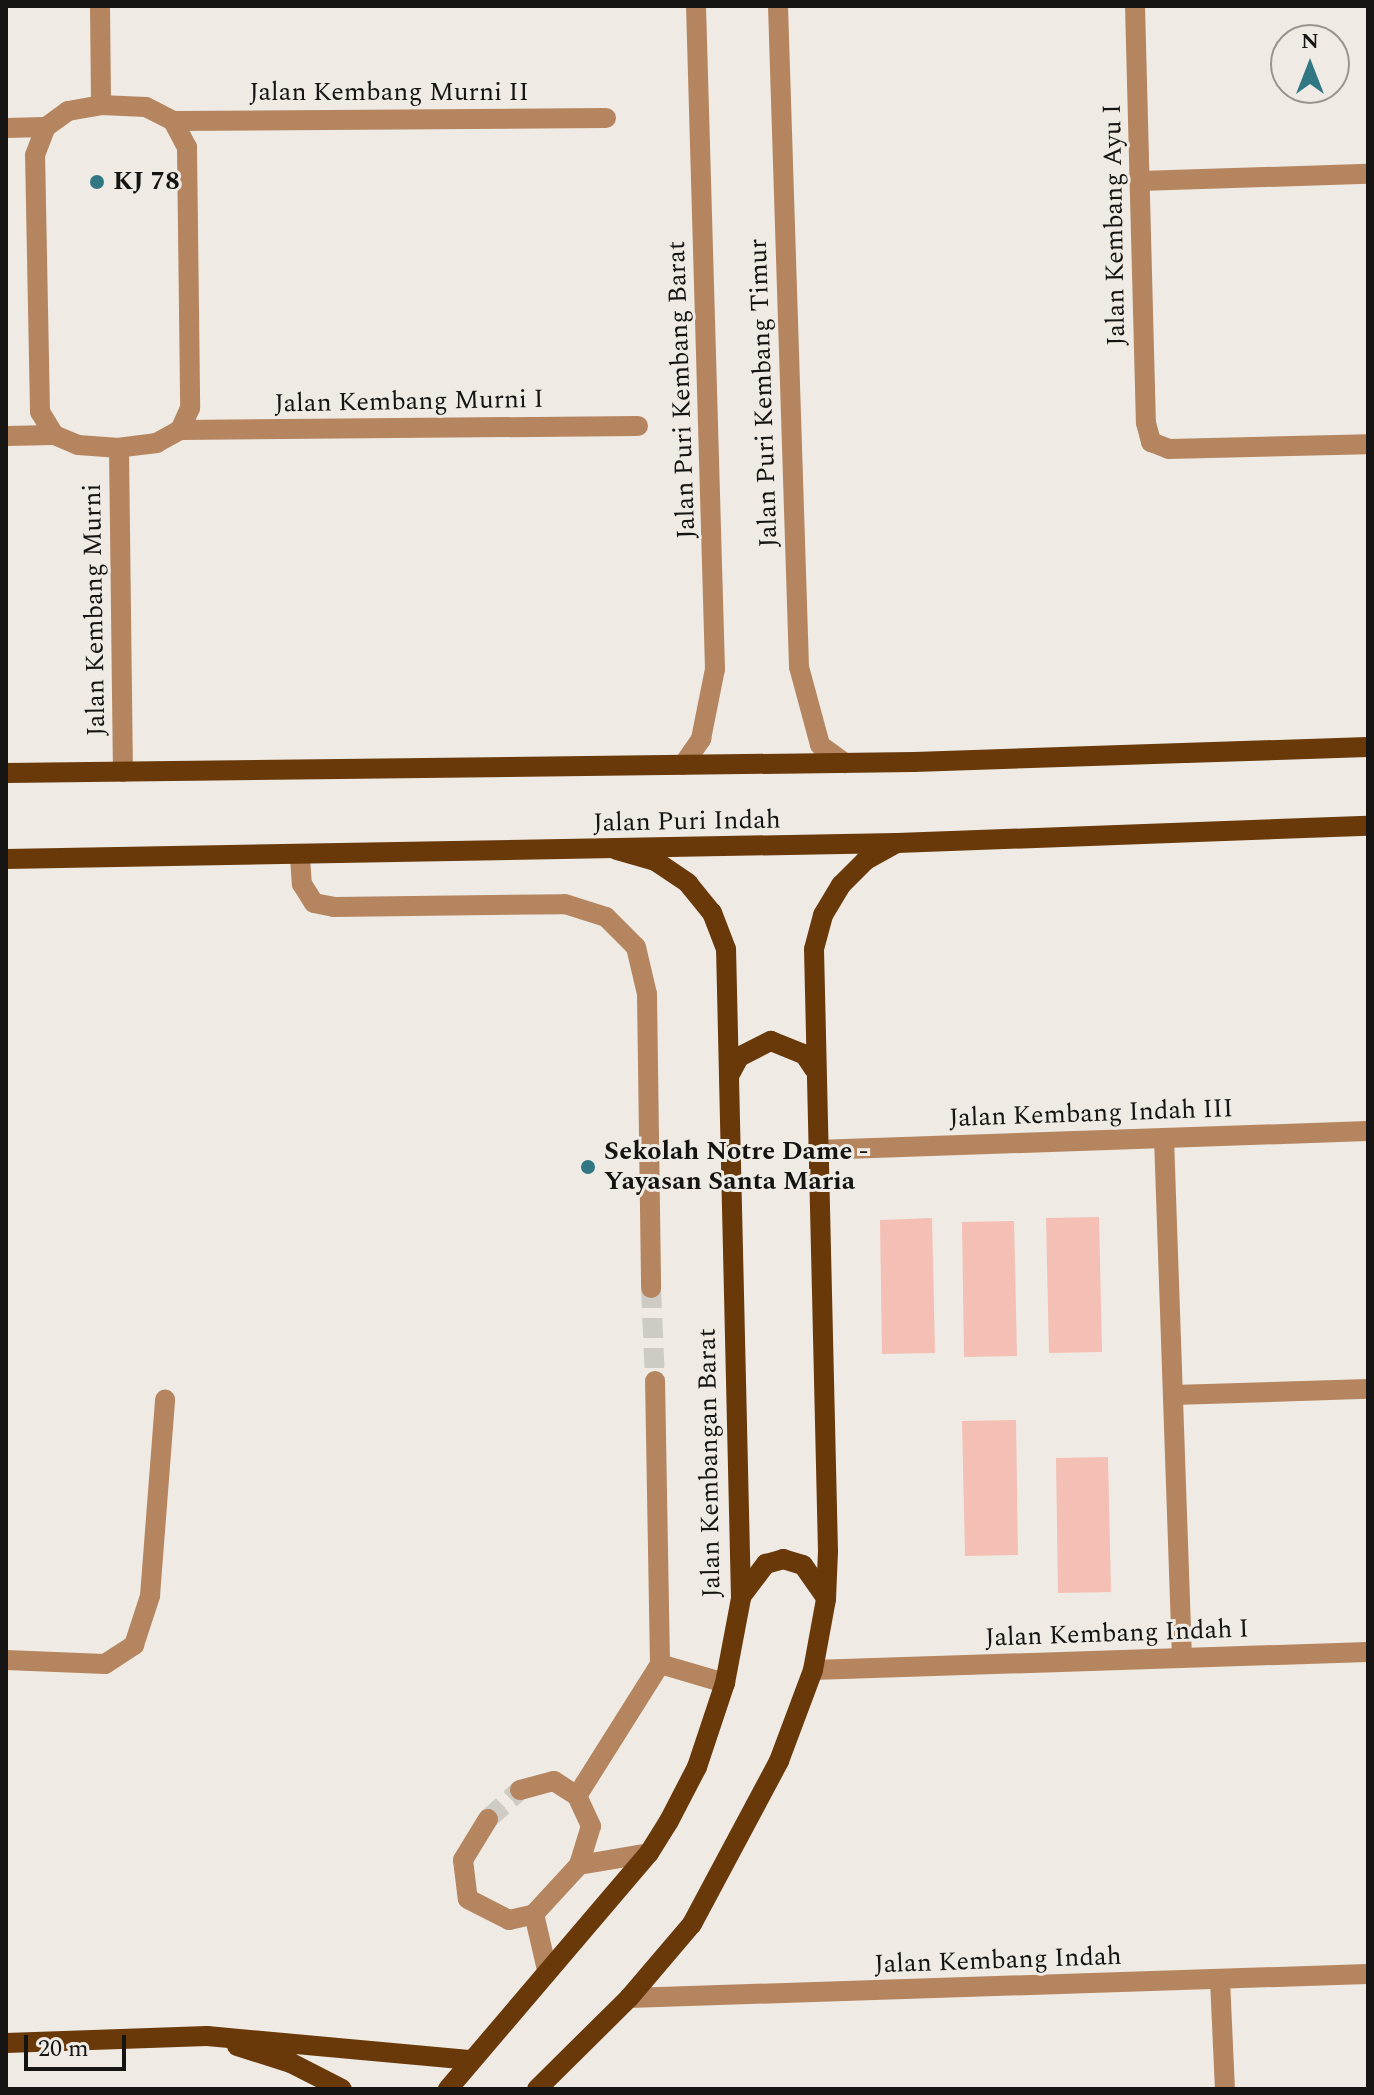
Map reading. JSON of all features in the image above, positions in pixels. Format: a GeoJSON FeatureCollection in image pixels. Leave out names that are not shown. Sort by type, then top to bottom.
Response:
{"type":"FeatureCollection","features":[{"type":"Feature","properties":{"kind":"main road"},"geometry":{"type":"LineString","coordinates":[[6,773],[845,763],[1368,747]]}},
{"type":"Feature","properties":{"kind":"main road","name":"Jalan Puri Indah"},"geometry":{"type":"LineString","coordinates":[[6,859],[300,858],[897,843],[1368,826]]}},
{"type":"Feature","properties":{"kind":"main road"},"geometry":{"type":"LineString","coordinates":[[537,2089],[629,1998],[692,1924],[779,1761],[813,1670],[826,1599],[814,949],[823,915],[841,885],[866,860],[897,843]]}},
{"type":"Feature","properties":{"kind":"main road","name":"Jalan Kembangan Barat"},"geometry":{"type":"LineString","coordinates":[[448,2089],[469,2060],[649,1853],[697,1767],[725,1683],[741,1598],[726,949],[712,913],[688,883],[655,861],[617,850]]}},
{"type":"Feature","properties":{"kind":"main road"},"geometry":{"type":"LineString","coordinates":[[730,1074],[747,1052],[771,1041],[804,1054],[814,1069]]}},
{"type":"Feature","properties":{"kind":"main road"},"geometry":{"type":"LineString","coordinates":[[741,1598],[751,1577],[766,1564],[783,1559],[803,1565],[818,1580],[826,1599]]}},
{"type":"Feature","properties":{"kind":"main road"},"geometry":{"type":"LineString","coordinates":[[207,2036],[291,2063],[342,2089]]}},
{"type":"Feature","properties":{"kind":"main road"},"geometry":{"type":"LineString","coordinates":[[6,2043],[207,2036],[469,2060]]}},
{"type":"Feature","properties":{"kind":"street"},"geometry":{"type":"LineString","coordinates":[[100,6],[101,105]]}},
{"type":"Feature","properties":{"kind":"street","name":"Jalan Puri Kembang Barat"},"geometry":{"type":"LineString","coordinates":[[683,765],[701,739],[715,669],[696,6]]}},
{"type":"Feature","properties":{"kind":"street","name":"Jalan Puri Kembang Timur"},"geometry":{"type":"LineString","coordinates":[[778,6],[799,667],[820,745],[845,763]]}},
{"type":"Feature","properties":{"kind":"street","name":"Jalan Kembang Ayu I"},"geometry":{"type":"LineString","coordinates":[[1135,6],[1146,423],[1151,442],[1169,449],[1368,444]]}},
{"type":"Feature","properties":{"kind":"street"},"geometry":{"type":"LineString","coordinates":[[6,436],[54,435],[78,445],[119,448],[157,443],[180,430],[190,408],[187,147],[173,121],[146,107],[101,105],[68,111],[46,127],[35,155],[40,412],[54,435]]}},
{"type":"Feature","properties":{"kind":"street","name":"Jalan Kembang Murni II"},"geometry":{"type":"LineString","coordinates":[[173,121],[606,118]]}},
{"type":"Feature","properties":{"kind":"street"},"geometry":{"type":"LineString","coordinates":[[6,128],[46,127]]}},
{"type":"Feature","properties":{"kind":"street"},"geometry":{"type":"LineString","coordinates":[[1140,181],[1368,174]]}},
{"type":"Feature","properties":{"kind":"street","name":"Jalan Kembang Murni I"},"geometry":{"type":"LineString","coordinates":[[180,430],[638,426]]}},
{"type":"Feature","properties":{"kind":"street","name":"Jalan Kembang Murni"},"geometry":{"type":"LineString","coordinates":[[119,448],[123,772]]}},
{"type":"Feature","properties":{"kind":"street"},"geometry":{"type":"LineString","coordinates":[[300,858],[302,884],[314,903],[334,907],[565,904],[606,917],[636,947],[647,994],[651,1288]]}},
{"type":"Feature","properties":{"kind":"street","name":"Jalan Kembang Indah III"},"geometry":{"type":"LineString","coordinates":[[816,1150],[1368,1131]]}},
{"type":"Feature","properties":{"kind":"street"},"geometry":{"type":"LineString","coordinates":[[1164,1138],[1182,1658]]}},
{"type":"Feature","properties":{"kind":"street"},"geometry":{"type":"LineString","coordinates":[[577,1796],[660,1664],[655,1381]]}},
{"type":"Feature","properties":{"kind":"street"},"geometry":{"type":"LineString","coordinates":[[1173,1395],[1368,1389]]}},
{"type":"Feature","properties":{"kind":"street"},"geometry":{"type":"LineString","coordinates":[[6,1660],[105,1664],[134,1645],[150,1596],[165,1400]]}},
{"type":"Feature","properties":{"kind":"street","name":"Jalan Kembang Indah I"},"geometry":{"type":"LineString","coordinates":[[813,1670],[1368,1652]]}},
{"type":"Feature","properties":{"kind":"street"},"geometry":{"type":"LineString","coordinates":[[660,1664],[725,1683]]}},
{"type":"Feature","properties":{"kind":"street"},"geometry":{"type":"LineString","coordinates":[[488,1819],[463,1860],[468,1899],[509,1920],[534,1914],[579,1865],[591,1826],[577,1796],[554,1781],[520,1790]]}},
{"type":"Feature","properties":{"kind":"street"},"geometry":{"type":"LineString","coordinates":[[579,1865],[649,1853]]}},
{"type":"Feature","properties":{"kind":"street"},"geometry":{"type":"LineString","coordinates":[[534,1914],[547,1970]]}},
{"type":"Feature","properties":{"kind":"street","name":"Jalan Kembang Indah"},"geometry":{"type":"LineString","coordinates":[[629,1998],[1368,1974]]}},
{"type":"Feature","properties":{"kind":"street"},"geometry":{"type":"LineString","coordinates":[[1220,1980],[1225,2089]]}},
{"type":"Feature","properties":{"kind":"shaded area"},"geometry":{"type":"Polygon","coordinates":[[[1099,1217],[1102,1352],[1049,1353],[1046,1218],[1099,1217]]]}},
{"type":"Feature","properties":{"kind":"shaded area"},"geometry":{"type":"Polygon","coordinates":[[[932,1218],[935,1353],[882,1354],[880,1220],[932,1218]]]}},
{"type":"Feature","properties":{"kind":"shaded area"},"geometry":{"type":"Polygon","coordinates":[[[1014,1221],[1017,1356],[964,1357],[962,1222],[1014,1221]]]}},
{"type":"Feature","properties":{"kind":"shaded area"},"geometry":{"type":"Polygon","coordinates":[[[1016,1420],[1018,1555],[965,1556],[962,1421],[1016,1420]]]}},
{"type":"Feature","properties":{"kind":"shaded area"},"geometry":{"type":"Polygon","coordinates":[[[1108,1457],[1111,1592],[1058,1593],[1056,1458],[1108,1457]]]}},
{"type":"Feature","properties":{"kind":"tunnel"},"geometry":{"type":"LineString","coordinates":[[651,1288],[655,1381]]}},
{"type":"Feature","properties":{"kind":"tunnel"},"geometry":{"type":"LineString","coordinates":[[488,1819],[520,1790]]}},
{"type":"Feature","properties":{"kind":"place","name":"KJ 78"},"geometry":{"type":"Point","coordinates":[97,182]}},
{"type":"Feature","properties":{"kind":"place","name":"Sekolah Notre Dame - Yayasan Santa Maria"},"geometry":{"type":"Point","coordinates":[588,1167]}}]}
